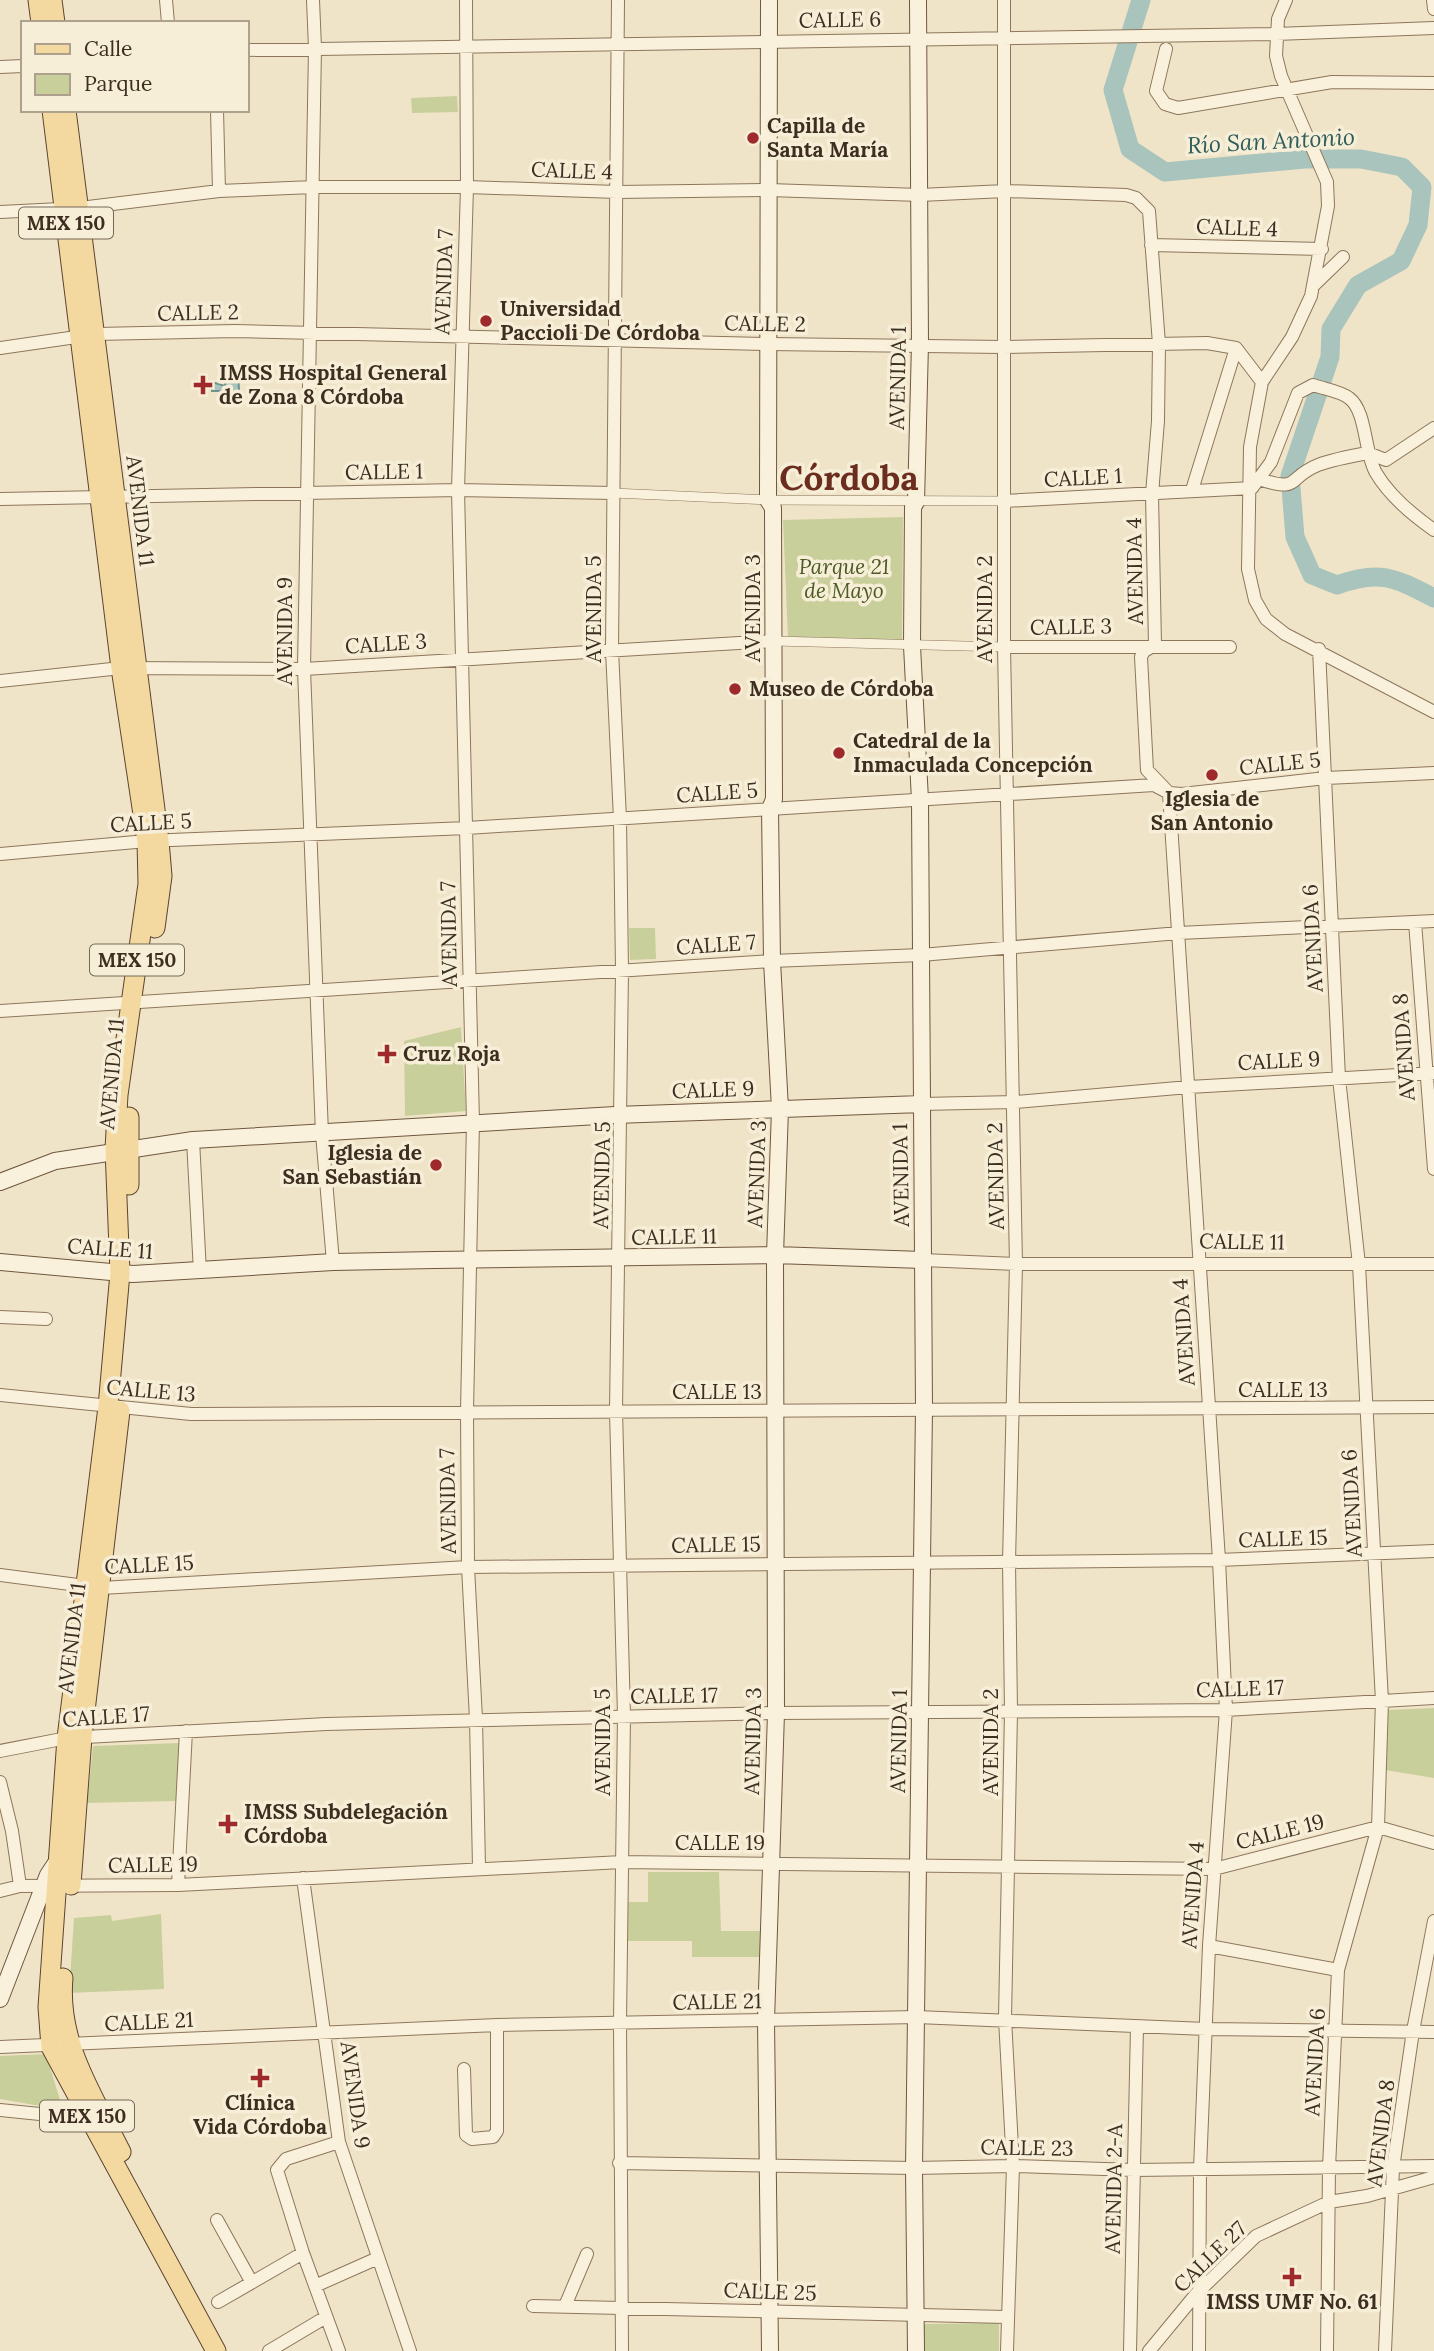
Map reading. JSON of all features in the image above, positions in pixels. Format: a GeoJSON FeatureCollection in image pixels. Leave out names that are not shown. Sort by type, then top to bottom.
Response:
{"type":"FeatureCollection","features":[{"type":"Feature","properties":{"kind":"main road"},"geometry":{"type":"LineString","coordinates":[[38,0],[41,21]]}},
{"type":"Feature","properties":{"kind":"main road"},"geometry":{"type":"LineString","coordinates":[[52,0],[55,21]]}},
{"type":"Feature","properties":{"kind":"main road","name":"AVENIDA 3"},"geometry":{"type":"LineString","coordinates":[[769,0],[768,500],[773,508],[774,642],[774,799],[770,809],[772,961],[780,1109],[775,1255],[775,1713],[766,2021],[769,2351]]}},
{"type":"Feature","properties":{"kind":"main road","name":"AVENIDA 1"},"geometry":{"type":"LineString","coordinates":[[916,2351],[916,1865],[922,1713],[920,1561],[924,1409],[920,800],[912,646],[913,507],[916,502],[920,344],[918,0]]}},
{"type":"Feature","properties":{"kind":"main road","name":"AVENIDA 11"},"geometry":{"type":"LineString","coordinates":[[0,1999],[58,1885],[69,1814],[75,1737],[114,1408],[126,1273],[121,1150],[136,1004],[160,898],[72,209],[52,112]]}},
{"type":"Feature","properties":{"kind":"main road","name":"AVENIDA 11"},"geometry":{"type":"LineString","coordinates":[[66,112],[72,209]]}},
{"type":"Feature","properties":{"kind":"main road","name":"CALLE 9"},"geometry":{"type":"LineString","coordinates":[[0,1183],[55,1161],[193,1140],[473,1122],[921,1104]]}},
{"type":"Feature","properties":{"kind":"main road","name":"CALLE 11"},"geometry":{"type":"LineString","coordinates":[[0,1262],[126,1273],[200,1272],[333,1262],[775,1255],[923,1260]]}},
{"type":"Feature","properties":{"kind":"main road","name":"AVENIDA 11"},"geometry":{"type":"LineString","coordinates":[[58,1885],[60,1857],[69,1814]]}},
{"type":"Feature","properties":{"kind":"main road","name":"MEX 150"},"geometry":{"type":"LineString","coordinates":[[58,1885],[48,2007],[60,2046],[89,2119],[141,2201]]}},
{"type":"Feature","properties":{"kind":"main road","name":"MEX 150"},"geometry":{"type":"LineString","coordinates":[[60,2046],[215,2350]]}},
{"type":"Feature","properties":{"kind":"street"},"geometry":{"type":"LineString","coordinates":[[166,0],[168,21]]}},
{"type":"Feature","properties":{"kind":"street","name":"AVENIDA 9"},"geometry":{"type":"LineString","coordinates":[[313,0],[315,48],[304,669],[322,1133],[333,1262]]}},
{"type":"Feature","properties":{"kind":"street","name":"AVENIDA 7"},"geometry":{"type":"LineString","coordinates":[[466,0],[467,187],[458,490],[473,1122],[467,1411],[468,1567],[477,1719],[479,1867]]}},
{"type":"Feature","properties":{"kind":"street","name":"AVENIDA 5"},"geometry":{"type":"LineString","coordinates":[[618,0],[612,650],[620,819],[622,971],[616,1411],[624,1716],[619,2163],[622,2351]]}},
{"type":"Feature","properties":{"kind":"street","name":"AVENIDA 2"},"geometry":{"type":"LineString","coordinates":[[1004,0],[1011,37],[1003,347],[1004,647],[1016,1264],[1009,1562],[1011,1713],[1006,2019],[1013,2166],[1006,2317],[1007,2351]]}},
{"type":"Feature","properties":{"kind":"street"},"geometry":{"type":"LineString","coordinates":[[1286,0],[1276,34],[1276,56],[1327,182],[1328,206],[1313,286],[1292,337],[1262,382],[1250,447],[1255,483],[1248,569],[1255,600],[1266,619],[1304,645],[1319,649],[1434,712]]}},
{"type":"Feature","properties":{"kind":"street"},"geometry":{"type":"LineString","coordinates":[[1433,0],[1434,9]]}},
{"type":"Feature","properties":{"kind":"street","name":"CALLE 6"},"geometry":{"type":"LineString","coordinates":[[248,50],[1276,34],[1434,28]]}},
{"type":"Feature","properties":{"kind":"street"},"geometry":{"type":"LineString","coordinates":[[1166,49],[1156,91],[1165,104],[1178,108],[1332,82],[1434,83]]}},
{"type":"Feature","properties":{"kind":"street"},"geometry":{"type":"LineString","coordinates":[[0,67],[21,66]]}},
{"type":"Feature","properties":{"kind":"street"},"geometry":{"type":"LineString","coordinates":[[217,112],[219,191]]}},
{"type":"Feature","properties":{"kind":"street","name":"CALLE 4"},"geometry":{"type":"LineString","coordinates":[[0,212],[72,209],[219,191],[313,187],[467,187],[617,192],[769,190],[920,195],[1005,191],[1126,195],[1143,203]]}},
{"type":"Feature","properties":{"kind":"street","name":"AVENIDA 4"},"geometry":{"type":"LineString","coordinates":[[1143,203],[1152,217],[1151,245],[1158,344],[1158,421],[1152,494],[1155,645],[1144,650],[1141,657],[1147,770],[1169,793],[1219,1560],[1226,1710],[1209,1945],[1200,2169],[1197,2293],[1199,2351]]}},
{"type":"Feature","properties":{"kind":"street","name":"CALLE 4"},"geometry":{"type":"LineString","coordinates":[[1151,245],[1322,249]]}},
{"type":"Feature","properties":{"kind":"street"},"geometry":{"type":"LineString","coordinates":[[1313,286],[1343,257]]}},
{"type":"Feature","properties":{"kind":"street","name":"CALLE 2"},"geometry":{"type":"LineString","coordinates":[[0,348],[89,336],[310,333],[1003,347],[1207,343],[1236,348]]}},
{"type":"Feature","properties":{"kind":"street"},"geometry":{"type":"LineString","coordinates":[[1236,348],[1262,382]]}},
{"type":"Feature","properties":{"kind":"street"},"geometry":{"type":"LineString","coordinates":[[1192,490],[1236,348]]}},
{"type":"Feature","properties":{"kind":"street"},"geometry":{"type":"LineString","coordinates":[[1255,483],[1271,462],[1298,393],[1313,385],[1348,397],[1360,415],[1368,453],[1377,475],[1416,517],[1434,530]]}},
{"type":"Feature","properties":{"kind":"street"},"geometry":{"type":"LineString","coordinates":[[1255,483],[1280,486],[1293,484],[1316,465],[1368,453],[1386,460],[1434,428]]}},
{"type":"Feature","properties":{"kind":"street","name":"CALLE 1"},"geometry":{"type":"LineString","coordinates":[[0,499],[458,490],[916,502],[1152,494],[1255,483]]}},
{"type":"Feature","properties":{"kind":"street","name":"CALLE 3"},"geometry":{"type":"LineString","coordinates":[[0,681],[130,668],[304,669],[774,642],[912,646],[1230,647]]}},
{"type":"Feature","properties":{"kind":"street","name":"AVENIDA 6"},"geometry":{"type":"LineString","coordinates":[[1319,649],[1339,1078],[1359,1265],[1381,1701],[1378,1827],[1338,1970],[1329,2168],[1327,2351]]}},
{"type":"Feature","properties":{"kind":"street","name":"CALLE 5"},"geometry":{"type":"LineString","coordinates":[[0,854],[153,841],[467,828],[1154,785],[1169,793],[1326,778],[1434,773]]}},
{"type":"Feature","properties":{"kind":"street","name":"CALLE 7"},"geometry":{"type":"LineString","coordinates":[[0,1011],[772,961],[921,955],[1179,933],[1434,921]]}},
{"type":"Feature","properties":{"kind":"street","name":"AVENIDA 8"},"geometry":{"type":"LineString","coordinates":[[1415,922],[1429,1074],[1434,1169]]}},
{"type":"Feature","properties":{"kind":"street","name":"CALLE 9"},"geometry":{"type":"LineString","coordinates":[[921,1104],[1014,1102],[1189,1087],[1429,1074]]}},
{"type":"Feature","properties":{"kind":"street"},"geometry":{"type":"LineString","coordinates":[[193,1140],[200,1272]]}},
{"type":"Feature","properties":{"kind":"street","name":"CALLE 11"},"geometry":{"type":"LineString","coordinates":[[923,1260],[1016,1264],[1434,1264]]}},
{"type":"Feature","properties":{"kind":"street"},"geometry":{"type":"LineString","coordinates":[[0,1317],[46,1319]]}},
{"type":"Feature","properties":{"kind":"street","name":"CALLE 13"},"geometry":{"type":"LineString","coordinates":[[0,1395],[191,1414],[1434,1408]]}},
{"type":"Feature","properties":{"kind":"street","name":"CALLE 15"},"geometry":{"type":"LineString","coordinates":[[0,1576],[93,1586],[468,1567],[1219,1560],[1434,1551]]}},
{"type":"Feature","properties":{"kind":"street","name":"CALLE 17"},"geometry":{"type":"LineString","coordinates":[[0,1751],[75,1737],[477,1719],[775,1713],[1226,1710],[1434,1698]]}},
{"type":"Feature","properties":{"kind":"street"},"geometry":{"type":"LineString","coordinates":[[178,1885],[186,1731]]}},
{"type":"Feature","properties":{"kind":"street"},"geometry":{"type":"LineString","coordinates":[[0,1782],[12,1831],[20,1885]]}},
{"type":"Feature","properties":{"kind":"street"},"geometry":{"type":"LineString","coordinates":[[1378,1827],[1434,1843]]}},
{"type":"Feature","properties":{"kind":"street","name":"CALLE 19"},"geometry":{"type":"LineString","coordinates":[[0,1891],[20,1885],[178,1885],[622,1861],[1213,1869],[1378,1827]]}},
{"type":"Feature","properties":{"kind":"street","name":"AVENIDA 9"},"geometry":{"type":"LineString","coordinates":[[303,1878],[327,2033],[340,2142],[410,2351]]}},
{"type":"Feature","properties":{"kind":"street","name":"AVENIDA 8"},"geometry":{"type":"LineString","coordinates":[[1385,2351],[1393,2168],[1413,2031],[1434,1921]]}},
{"type":"Feature","properties":{"kind":"street"},"geometry":{"type":"LineString","coordinates":[[1209,1945],[1338,1970]]}},
{"type":"Feature","properties":{"kind":"street","name":"CALLE 21"},"geometry":{"type":"LineString","coordinates":[[0,2048],[497,2025],[917,2017],[1136,2027],[1434,2032]]}},
{"type":"Feature","properties":{"kind":"street"},"geometry":{"type":"LineString","coordinates":[[464,2069],[466,2135],[472,2139],[493,2137],[497,2132],[497,2025]]}},
{"type":"Feature","properties":{"kind":"street","name":"AVENIDA 2-A"},"geometry":{"type":"LineString","coordinates":[[1130,2351],[1136,2027]]}},
{"type":"Feature","properties":{"kind":"street"},"geometry":{"type":"LineString","coordinates":[[0,2110],[89,2119]]}},
{"type":"Feature","properties":{"kind":"street"},"geometry":{"type":"LineString","coordinates":[[339,2351],[303,2253],[278,2168],[286,2159],[340,2142]]}},
{"type":"Feature","properties":{"kind":"street","name":"CALLE 23"},"geometry":{"type":"LineString","coordinates":[[619,2163],[914,2168],[1013,2166],[1134,2170],[1434,2166]]}},
{"type":"Feature","properties":{"kind":"street","name":"CALLE 27"},"geometry":{"type":"LineString","coordinates":[[1149,2351],[1197,2293],[1256,2236],[1329,2202],[1393,2189],[1434,2177]]}},
{"type":"Feature","properties":{"kind":"street"},"geometry":{"type":"LineString","coordinates":[[216,2220],[251,2281]]}},
{"type":"Feature","properties":{"kind":"street"},"geometry":{"type":"LineString","coordinates":[[218,2302],[303,2253]]}},
{"type":"Feature","properties":{"kind":"street"},"geometry":{"type":"LineString","coordinates":[[565,2306],[587,2254]]}},
{"type":"Feature","properties":{"kind":"street"},"geometry":{"type":"LineString","coordinates":[[315,2286],[378,2258]]}},
{"type":"Feature","properties":{"kind":"street","name":"CALLE 25"},"geometry":{"type":"LineString","coordinates":[[533,2306],[1006,2317]]}},
{"type":"Feature","properties":{"kind":"street"},"geometry":{"type":"LineString","coordinates":[[269,2351],[326,2317]]}},
{"type":"Feature","properties":{"kind":"green space"},"geometry":{"type":"Polygon","coordinates":[[[457,96],[458,112],[412,113],[411,98],[457,96]]]}},
{"type":"Feature","properties":{"kind":"green space","name":"Parque 21 de Mayo"},"geometry":{"type":"Polygon","coordinates":[[[903,517],[902,641],[788,639],[783,520],[903,517]]]}},
{"type":"Feature","properties":{"kind":"green space"},"geometry":{"type":"Polygon","coordinates":[[[629,928],[655,928],[656,959],[630,960],[629,928]]]}},
{"type":"Feature","properties":{"kind":"green space"},"geometry":{"type":"Polygon","coordinates":[[[461,1027],[466,1111],[405,1116],[404,1041],[461,1027]]]}},
{"type":"Feature","properties":{"kind":"green space"},"geometry":{"type":"Polygon","coordinates":[[[1434,1708],[1434,1778],[1385,1770],[1387,1710],[1434,1708]]]}},
{"type":"Feature","properties":{"kind":"green space"},"geometry":{"type":"Polygon","coordinates":[[[179,1743],[176,1801],[87,1803],[93,1746],[179,1743]]]}},
{"type":"Feature","properties":{"kind":"green space"},"geometry":{"type":"Polygon","coordinates":[[[648,1872],[719,1872],[721,1931],[762,1931],[762,1957],[692,1957],[692,1941],[626,1941],[627,1902],[648,1902],[648,1872]]]}},
{"type":"Feature","properties":{"kind":"green space"},"geometry":{"type":"Polygon","coordinates":[[[161,1914],[164,1989],[69,1993],[74,1918],[111,1915],[112,1921],[161,1914]]]}},
{"type":"Feature","properties":{"kind":"green space"},"geometry":{"type":"Polygon","coordinates":[[[46,2054],[63,2110],[0,2099],[0,2056],[46,2054]]]}},
{"type":"Feature","properties":{"kind":"green space"},"geometry":{"type":"Polygon","coordinates":[[[999,2323],[999,2351],[923,2351],[923,2324],[999,2323]]]}},
{"type":"Feature","properties":{"kind":"water"},"geometry":{"type":"Polygon","coordinates":[[[225,368],[238,368],[239,391],[212,391],[212,382],[225,386],[225,368]]]}},
{"type":"Feature","properties":{"kind":"waterway","name":"Río San Antonio"},"geometry":{"type":"LineString","coordinates":[[1141,0],[1113,90],[1130,149],[1165,172],[1305,159],[1361,159],[1402,167],[1422,187],[1418,225],[1401,261],[1358,285],[1331,329],[1330,357],[1290,476],[1295,537],[1312,575],[1337,585],[1365,577],[1387,578],[1434,598]]}},
{"type":"Feature","properties":{"kind":"place","name":"Capilla de Santa María"},"geometry":{"type":"Point","coordinates":[753,138]}},
{"type":"Feature","properties":{"kind":"place","name":"Universidad Paccioli De Córdoba"},"geometry":{"type":"Point","coordinates":[486,321]}},
{"type":"Feature","properties":{"kind":"place","name":"IMSS Hospital General de Zona 8 Córdoba"},"geometry":{"type":"Point","coordinates":[203,385]}},
{"type":"Feature","properties":{"kind":"place","name":"Museo de Córdoba"},"geometry":{"type":"Point","coordinates":[735,689]}},
{"type":"Feature","properties":{"kind":"place","name":"Catedral de la Inmaculada Concepción"},"geometry":{"type":"Point","coordinates":[839,753]}},
{"type":"Feature","properties":{"kind":"place","name":"Iglesia de San Antonio"},"geometry":{"type":"Point","coordinates":[1212,775]}},
{"type":"Feature","properties":{"kind":"place","name":"Cruz Roja"},"geometry":{"type":"Point","coordinates":[387,1054]}},
{"type":"Feature","properties":{"kind":"place","name":"Iglesia de San Sebastián"},"geometry":{"type":"Point","coordinates":[436,1165]}},
{"type":"Feature","properties":{"kind":"place","name":"IMSS Subdelegación Córdoba"},"geometry":{"type":"Point","coordinates":[228,1824]}},
{"type":"Feature","properties":{"kind":"place","name":"Clínica Vida Córdoba"},"geometry":{"type":"Point","coordinates":[260,2078]}},
{"type":"Feature","properties":{"kind":"place","name":"IMSS UMF No. 61"},"geometry":{"type":"Point","coordinates":[1292,2277]}},
{"type":"Feature","properties":{"kind":"district","name":"Córdoba"},"geometry":{"type":"Point","coordinates":[849,478]}}]}
